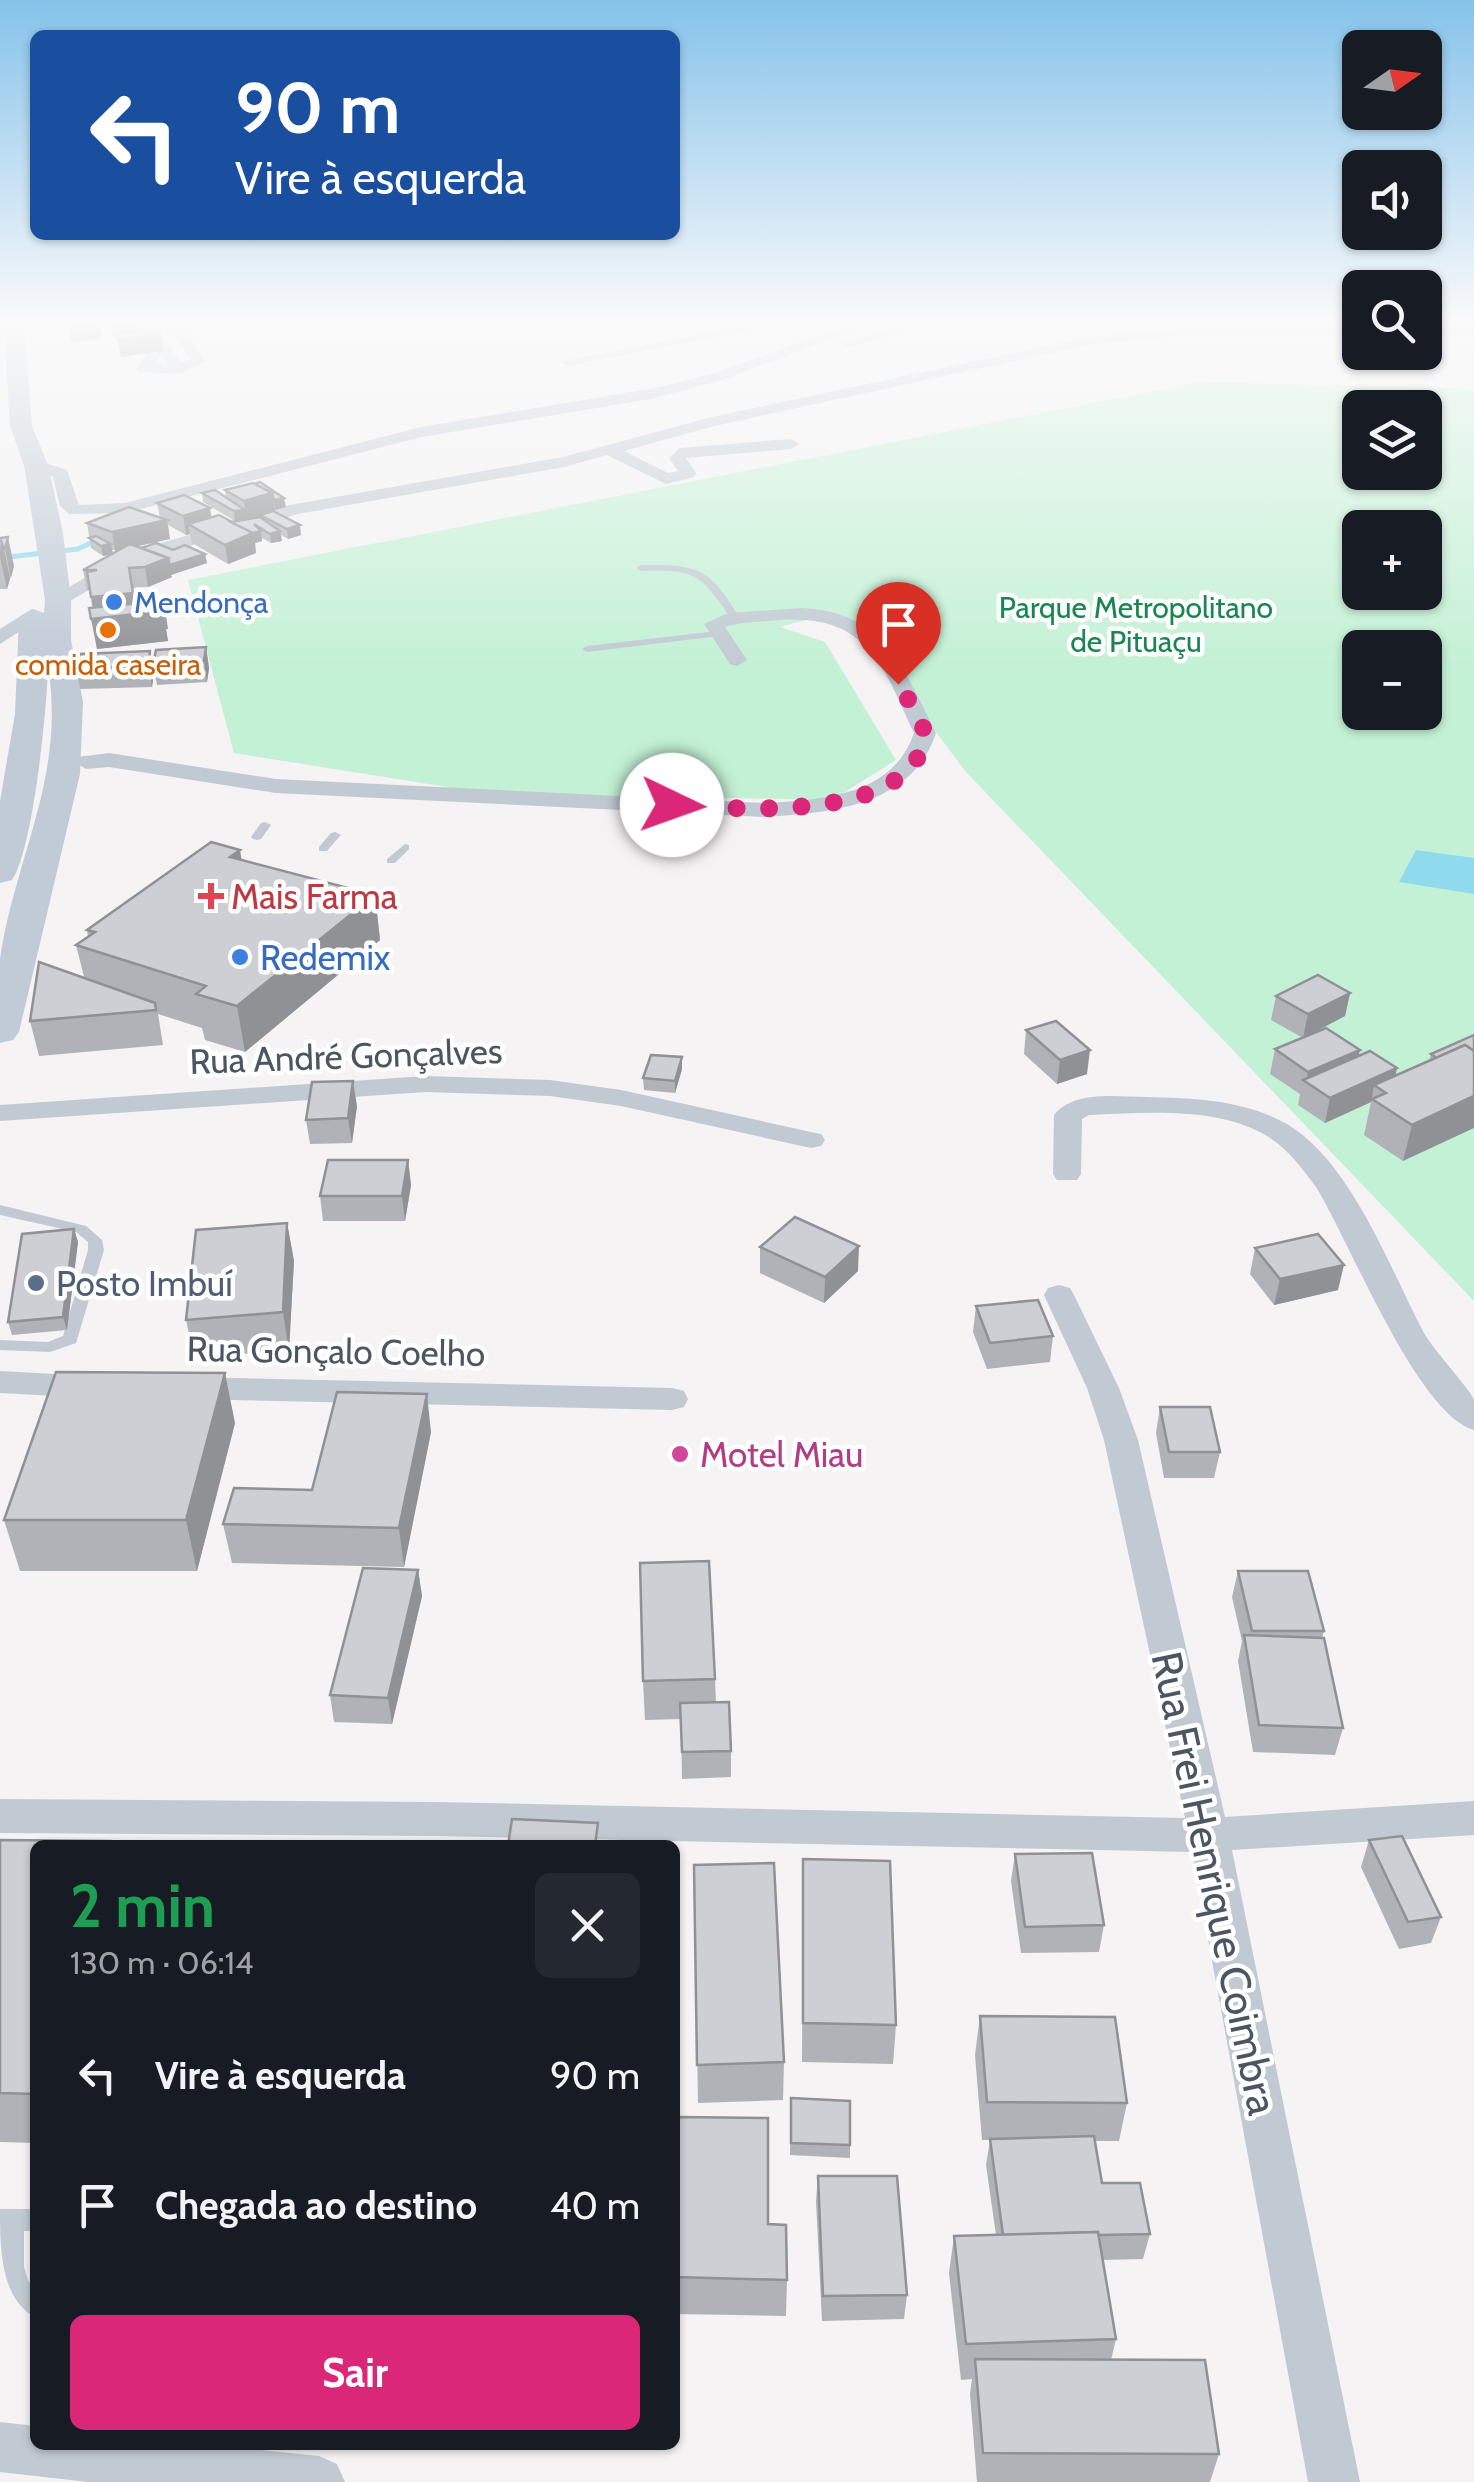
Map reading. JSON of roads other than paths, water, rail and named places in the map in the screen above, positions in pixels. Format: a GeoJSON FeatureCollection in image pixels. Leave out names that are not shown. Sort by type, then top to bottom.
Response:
{"type":"FeatureCollection","features":[{"type":"Feature","properties":{"kind":"main road"},"geometry":{"type":"LineString","coordinates":[[22,439],[36,465],[44,608],[68,702],[87,753]]}},
{"type":"Feature","properties":{"kind":"main road"},"geometry":{"type":"LineString","coordinates":[[14,480],[39,535]]}},
{"type":"Feature","properties":{"kind":"main road"},"geometry":{"type":"LineString","coordinates":[[0,873],[24,773],[44,608]]}},
{"type":"Feature","properties":{"kind":"main road"},"geometry":{"type":"LineString","coordinates":[[26,741],[87,753]]}},
{"type":"Feature","properties":{"kind":"main road"},"geometry":{"type":"LineString","coordinates":[[0,1032],[64,774],[87,753]]}},
{"type":"Feature","properties":{"kind":"street"},"geometry":{"type":"LineString","coordinates":[[36,465],[62,474],[69,506],[108,510],[394,439]]}},
{"type":"Feature","properties":{"kind":"street"},"geometry":{"type":"LineString","coordinates":[[0,638],[130,558],[296,509],[386,490],[549,465],[650,439]]}},
{"type":"Feature","properties":{"kind":"street"},"geometry":{"type":"LineString","coordinates":[[609,450],[666,479],[688,473],[677,458],[680,453],[790,444]]}},
{"type":"Feature","properties":{"kind":"street"},"geometry":{"type":"LineString","coordinates":[[87,753],[276,786],[764,810],[823,804],[876,790],[904,774],[918,756],[926,734],[866,634],[849,620],[818,613],[736,618],[714,624],[737,660]]}},
{"type":"Feature","properties":{"kind":"street","name":"Rua André Gonçalves"},"geometry":{"type":"LineString","coordinates":[[0,1113],[426,1084],[496,1084],[621,1098],[811,1140]]}},
{"type":"Feature","properties":{"kind":"street"},"geometry":{"type":"LineString","coordinates":[[1067,1174],[1068,1115],[1083,1107],[1195,1109],[1252,1118],[1276,1129],[1302,1146],[1324,1174],[1418,1352],[1474,1419]]}},
{"type":"Feature","properties":{"kind":"street","name":"Rua Frei Henrique Coimbra"},"geometry":{"type":"LineString","coordinates":[[1059,1295],[1103,1388],[1121,1440],[1209,1835],[1334,2482]]}},
{"type":"Feature","properties":{"kind":"street"},"geometry":{"type":"LineString","coordinates":[[0,1382],[118,1388]]}},
{"type":"Feature","properties":{"kind":"street","name":"Rua Gonçalo Coelho"},"geometry":{"type":"LineString","coordinates":[[158,1388],[672,1399]]}},
{"type":"Feature","properties":{"kind":"street"},"geometry":{"type":"LineString","coordinates":[[0,1816],[551,1821],[1209,1835],[1474,1818]]}},
{"type":"Feature","properties":{"kind":"street"},"geometry":{"type":"LineString","coordinates":[[42,2450],[319,2482]]}},
{"type":"Feature","properties":{"kind":"lane"},"geometry":{"type":"LineString","coordinates":[[641,568],[682,566],[705,574],[736,618]]}},
{"type":"Feature","properties":{"kind":"lane"},"geometry":{"type":"LineString","coordinates":[[586,649],[717,634]]}},
{"type":"Feature","properties":{"kind":"lane"},"geometry":{"type":"LineString","coordinates":[[256,837],[265,825]]}},
{"type":"Feature","properties":{"kind":"lane"},"geometry":{"type":"LineString","coordinates":[[324,849],[335,836]]}},
{"type":"Feature","properties":{"kind":"lane"},"geometry":{"type":"LineString","coordinates":[[392,861],[405,847]]}},
{"type":"Feature","properties":{"kind":"lane"},"geometry":{"type":"LineString","coordinates":[[0,1210],[81,1229],[95,1240],[96,1250],[70,1339],[50,1347],[0,1346]]}},
{"type":"Feature","properties":{"kind":"lane"},"geometry":{"type":"LineString","coordinates":[[16,2220],[12,2251],[16,2282],[30,2302]]}},
{"type":"Feature","properties":{"kind":"water"},"geometry":{"type":"Polygon","coordinates":[[[1416,850],[1474,858],[1474,894],[1399,882],[1416,850]]]}},
{"type":"Feature","properties":{"kind":"waterway"},"geometry":{"type":"LineString","coordinates":[[0,558],[78,549],[99,539]]}},
{"type":"Feature","properties":{"kind":"place","name":"Mendonça"},"geometry":{"type":"Point","coordinates":[114,602]}},
{"type":"Feature","properties":{"kind":"place","name":"comida caseira"},"geometry":{"type":"Point","coordinates":[108,630]}},
{"type":"Feature","properties":{"kind":"place","name":"Mais Farma"},"geometry":{"type":"Point","coordinates":[211,896]}},
{"type":"Feature","properties":{"kind":"place","name":"Redemix"},"geometry":{"type":"Point","coordinates":[240,957]}},
{"type":"Feature","properties":{"kind":"place","name":"Posto Imbuí"},"geometry":{"type":"Point","coordinates":[36,1283]}},
{"type":"Feature","properties":{"kind":"place","name":"Motel Miau"},"geometry":{"type":"Point","coordinates":[680,1454]}},
{"type":"Feature","properties":{"kind":"park label","name":"Parque Metropolitano de Pituaçu"},"geometry":{"type":"Point","coordinates":[1136,624]}}]}
